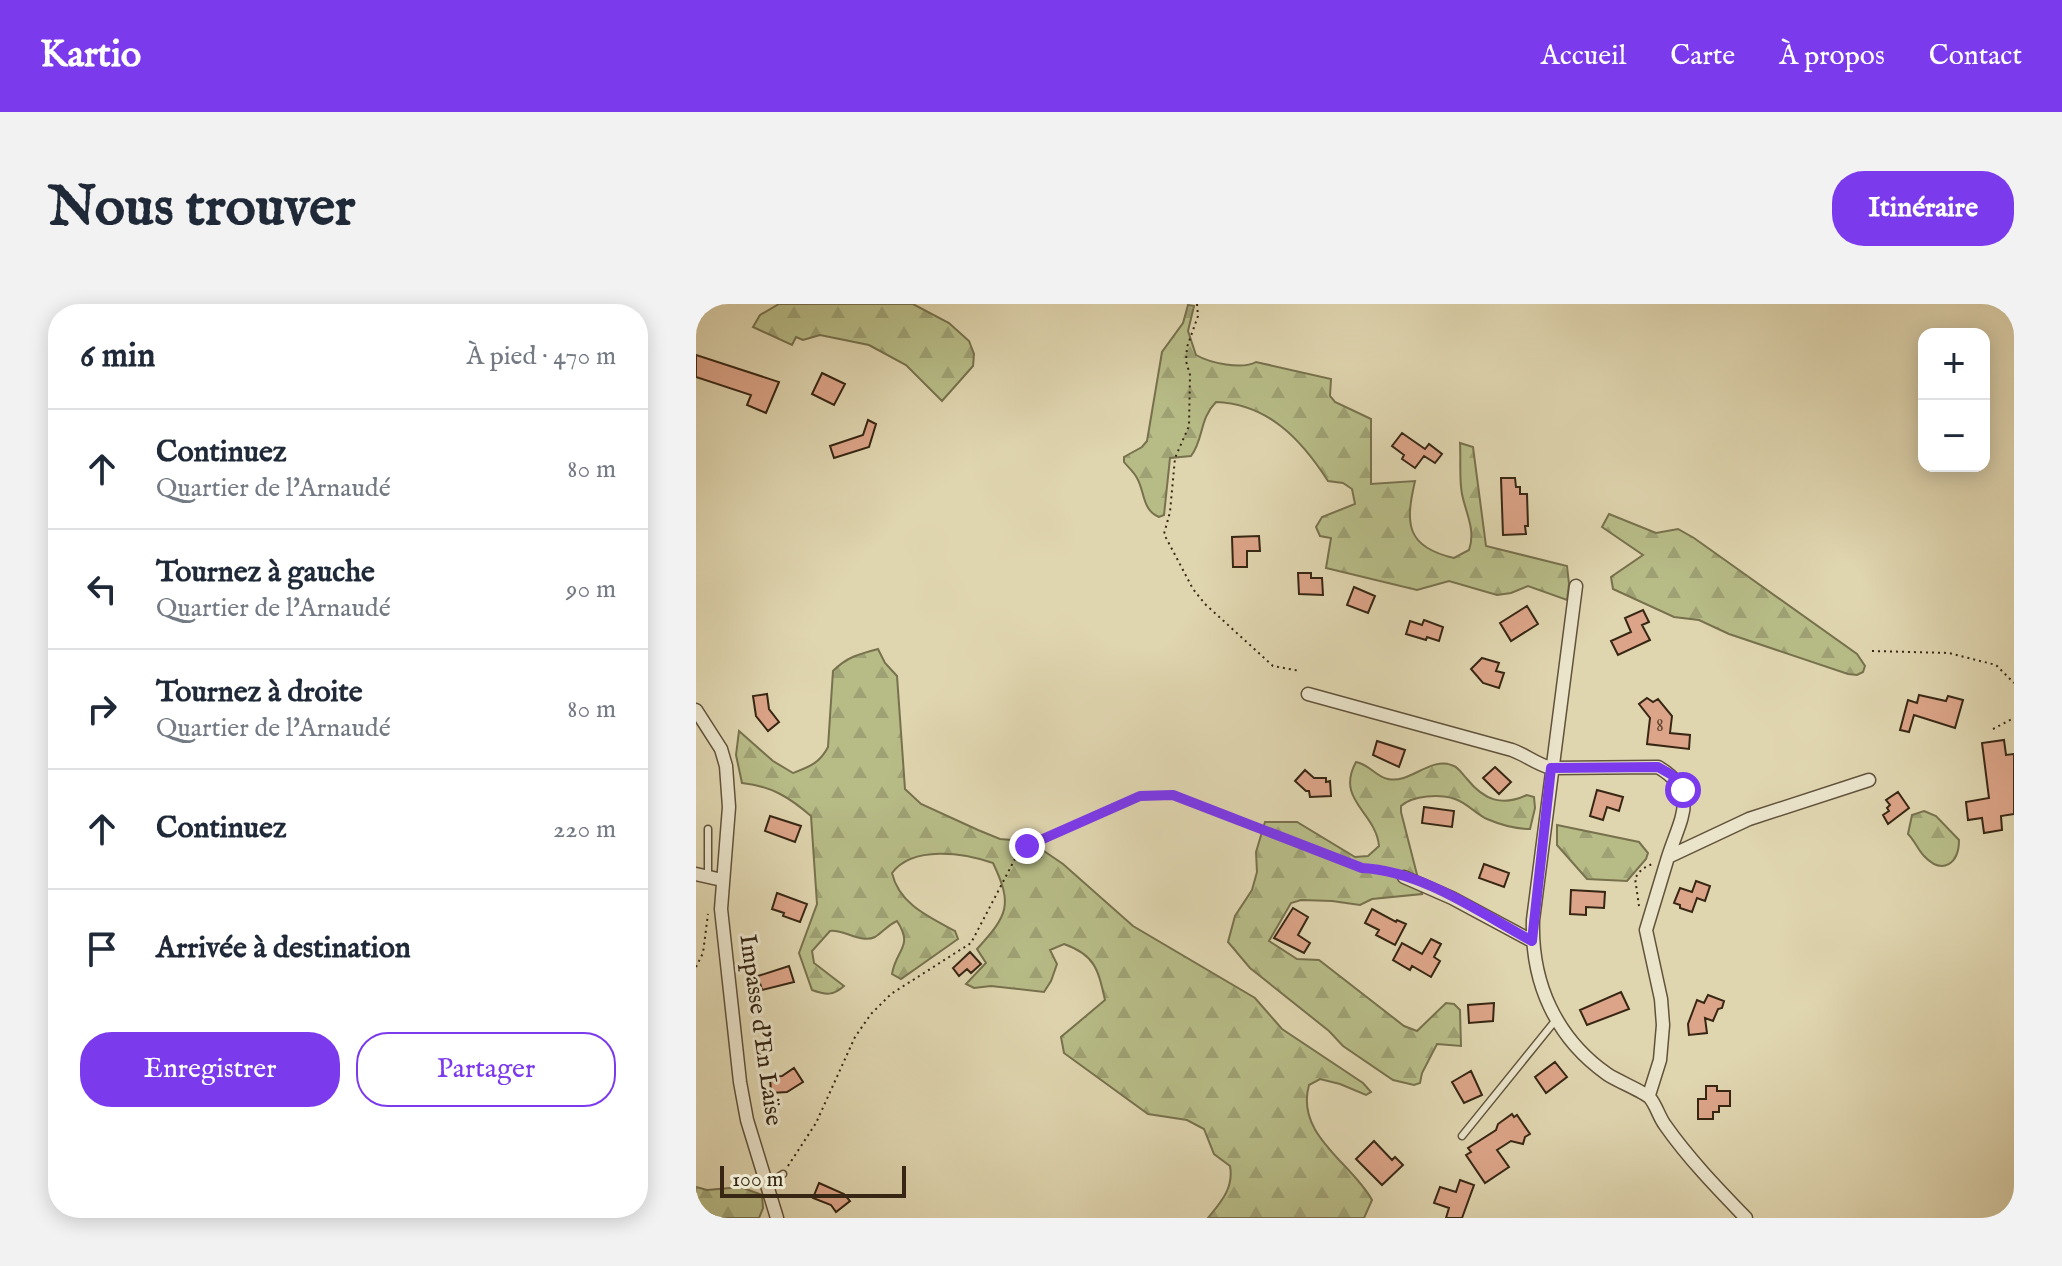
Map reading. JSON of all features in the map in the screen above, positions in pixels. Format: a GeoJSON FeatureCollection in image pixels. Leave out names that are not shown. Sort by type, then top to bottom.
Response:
{"type":"FeatureCollection","features":[{"type":"Feature","properties":{"kind":"street"},"geometry":{"type":"LineString","coordinates":[[1576,586],[1551,768],[1532,941],[1547,1002],[1555,1021],[1594,1065],[1628,1087],[1649,1095],[1675,1139],[1746,1218]]}},
{"type":"Feature","properties":{"kind":"street"},"geometry":{"type":"LineString","coordinates":[[1308,694],[1512,750],[1527,756],[1537,765],[1551,768],[1658,767],[1672,775],[1683,790],[1686,804],[1646,930],[1661,999],[1664,1045],[1649,1095]]}},
{"type":"Feature","properties":{"kind":"street","name":"Impasse d'En Laïse"},"geometry":{"type":"LineString","coordinates":[[696,710],[721,749],[726,766],[729,807],[721,909],[740,1082],[747,1120],[777,1218]]}},
{"type":"Feature","properties":{"kind":"street"},"geometry":{"type":"LineString","coordinates":[[1668,857],[1749,819],[1869,780]]}},
{"type":"Feature","properties":{"kind":"street"},"geometry":{"type":"LineString","coordinates":[[702,875],[722,880]]}},
{"type":"Feature","properties":{"kind":"street"},"geometry":{"type":"LineString","coordinates":[[1404,877],[1439,891],[1532,941]]}},
{"type":"Feature","properties":{"kind":"lane"},"geometry":{"type":"LineString","coordinates":[[702,875],[708,829]]}},
{"type":"Feature","properties":{"kind":"lane"},"geometry":{"type":"LineString","coordinates":[[1462,1136],[1555,1021]]}},
{"type":"Feature","properties":{"kind":"lane"},"geometry":{"type":"LineString","coordinates":[[767,1184],[783,1174]]}},
{"type":"Feature","properties":{"kind":"path"},"geometry":{"type":"LineString","coordinates":[[1197,304],[1198,316],[1187,347],[1186,361],[1190,375],[1189,426],[1175,458],[1170,512],[1164,534],[1193,589],[1205,604],[1273,666],[1300,671]]}},
{"type":"Feature","properties":{"kind":"path"},"geometry":{"type":"LineString","coordinates":[[1872,651],[1949,653],[1996,665],[2014,683]]}},
{"type":"Feature","properties":{"kind":"path"},"geometry":{"type":"LineString","coordinates":[[1993,729],[2014,718]]}},
{"type":"Feature","properties":{"kind":"path"},"geometry":{"type":"LineString","coordinates":[[783,1174],[816,1123],[855,1037],[871,1014],[891,994],[971,943],[1016,857],[1027,846],[1140,796],[1173,795],[1362,868],[1404,877]]}},
{"type":"Feature","properties":{"kind":"path"},"geometry":{"type":"LineString","coordinates":[[1646,930],[1635,878],[1642,869],[1668,857]]}},
{"type":"Feature","properties":{"kind":"path"},"geometry":{"type":"LineString","coordinates":[[696,967],[703,953],[709,910],[721,909]]}},
{"type":"Feature","properties":{"kind":"green space"},"geometry":{"type":"Polygon","coordinates":[[[779,304],[913,304],[949,323],[969,341],[974,354],[973,366],[942,401],[906,365],[869,345],[820,335],[803,340],[796,337],[792,345],[753,327],[760,315],[779,304]]]}},
{"type":"Feature","properties":{"kind":"green space"},"geometry":{"type":"Polygon","coordinates":[[[1188,305],[1194,306],[1188,331],[1196,355],[1209,361],[1243,365],[1256,362],[1331,379],[1330,396],[1335,402],[1371,419],[1371,484],[1415,481],[1410,510],[1413,532],[1426,547],[1454,558],[1469,550],[1471,543],[1471,529],[1461,488],[1460,443],[1473,447],[1486,546],[1567,566],[1567,600],[1528,586],[1497,595],[1449,581],[1417,590],[1326,568],[1331,538],[1320,536],[1316,527],[1322,517],[1355,504],[1352,489],[1343,483],[1328,481],[1306,451],[1281,426],[1252,409],[1235,404],[1216,402],[1207,415],[1191,456],[1170,458],[1164,515],[1159,517],[1154,514],[1124,457],[1147,441],[1162,352],[1183,323],[1188,305]]]}},
{"type":"Feature","properties":{"kind":"green space"},"geometry":{"type":"Polygon","coordinates":[[[1609,514],[1656,533],[1678,529],[1694,538],[1857,654],[1865,666],[1863,672],[1848,674],[1729,634],[1699,620],[1674,617],[1613,589],[1611,577],[1643,555],[1602,527],[1609,514]]]}},
{"type":"Feature","properties":{"kind":"green space"},"geometry":{"type":"Polygon","coordinates":[[[878,649],[897,676],[905,789],[921,804],[1000,839],[1026,841],[1041,849],[1063,864],[1133,926],[1255,998],[1282,1029],[1363,1083],[1371,1092],[1366,1095],[1320,1079],[1309,1085],[1307,1103],[1310,1119],[1318,1134],[1372,1200],[1364,1218],[1208,1218],[1225,1194],[1231,1174],[1230,1166],[1214,1154],[1204,1129],[1187,1120],[1148,1114],[1064,1053],[1061,1037],[1105,1000],[1094,964],[1089,958],[1064,944],[1050,950],[1057,964],[1044,992],[991,986],[974,988],[966,984],[986,963],[977,949],[995,927],[1004,909],[1003,889],[993,863],[968,856],[940,854],[913,858],[901,864],[892,873],[901,893],[916,908],[955,931],[958,939],[901,979],[892,974],[904,943],[897,921],[870,939],[830,931],[812,951],[814,963],[844,986],[829,994],[812,990],[799,953],[817,904],[811,816],[779,794],[742,783],[736,755],[739,731],[773,761],[793,773],[814,764],[828,747],[833,671],[843,662],[878,649]]]}},
{"type":"Feature","properties":{"kind":"green space"},"geometry":{"type":"Polygon","coordinates":[[[1356,762],[1388,779],[1405,778],[1437,764],[1446,764],[1456,767],[1480,792],[1494,799],[1509,801],[1527,795],[1534,797],[1530,829],[1492,821],[1449,797],[1427,796],[1406,802],[1401,806],[1401,812],[1422,894],[1372,899],[1360,905],[1301,900],[1291,903],[1269,941],[1297,959],[1319,960],[1404,1026],[1417,1031],[1446,1003],[1454,1004],[1460,1010],[1461,1046],[1437,1044],[1420,1083],[1414,1085],[1393,1080],[1343,1046],[1329,1031],[1250,968],[1228,942],[1235,916],[1252,890],[1257,872],[1256,852],[1265,822],[1297,822],[1355,857],[1368,856],[1379,846],[1376,834],[1358,806],[1350,786],[1356,762]]]}},
{"type":"Feature","properties":{"kind":"green space"},"geometry":{"type":"Polygon","coordinates":[[[1924,811],[1936,816],[1959,840],[1956,855],[1949,864],[1943,866],[1931,862],[1908,834],[1912,815],[1924,811]]]}},
{"type":"Feature","properties":{"kind":"green space"},"geometry":{"type":"Polygon","coordinates":[[[1557,825],[1639,842],[1648,853],[1646,859],[1627,881],[1587,879],[1557,845],[1557,825]]]}},
{"type":"Feature","properties":{"kind":"green space"},"geometry":{"type":"Polygon","coordinates":[[[696,1187],[707,1190],[741,1187],[762,1195],[763,1208],[759,1218],[718,1218],[696,1206],[696,1187]]]}},
{"type":"Feature","properties":{"kind":"building"},"geometry":{"type":"Polygon","coordinates":[[[696,355],[779,382],[766,413],[747,405],[751,395],[696,377],[696,355]]]}},
{"type":"Feature","properties":{"kind":"building"},"geometry":{"type":"Polygon","coordinates":[[[822,373],[845,384],[834,405],[812,394],[822,373]]]}},
{"type":"Feature","properties":{"kind":"building"},"geometry":{"type":"Polygon","coordinates":[[[868,420],[876,424],[869,447],[834,458],[830,446],[863,435],[868,420]]]}},
{"type":"Feature","properties":{"kind":"building"},"geometry":{"type":"Polygon","coordinates":[[[1402,433],[1425,449],[1429,444],[1442,454],[1435,463],[1424,456],[1415,468],[1402,459],[1404,455],[1392,446],[1402,433]]]}},
{"type":"Feature","properties":{"kind":"building"},"geometry":{"type":"Polygon","coordinates":[[[1501,478],[1515,478],[1520,494],[1527,494],[1526,534],[1503,535],[1501,478]]]}},
{"type":"Feature","properties":{"kind":"building"},"geometry":{"type":"Polygon","coordinates":[[[1259,536],[1260,551],[1247,551],[1247,567],[1233,567],[1232,537],[1259,536]]]}},
{"type":"Feature","properties":{"kind":"building"},"geometry":{"type":"Polygon","coordinates":[[[1298,573],[1311,573],[1311,578],[1322,578],[1323,595],[1299,594],[1298,573]]]}},
{"type":"Feature","properties":{"kind":"building"},"geometry":{"type":"Polygon","coordinates":[[[1354,587],[1375,596],[1368,613],[1347,605],[1354,587]]]}},
{"type":"Feature","properties":{"kind":"building"},"geometry":{"type":"Polygon","coordinates":[[[1527,606],[1538,624],[1511,641],[1500,623],[1527,606]]]}},
{"type":"Feature","properties":{"kind":"building"},"geometry":{"type":"Polygon","coordinates":[[[1643,610],[1649,622],[1642,625],[1650,640],[1618,655],[1611,641],[1631,632],[1625,618],[1643,610]]]}},
{"type":"Feature","properties":{"kind":"building"},"geometry":{"type":"Polygon","coordinates":[[[1424,620],[1443,627],[1439,641],[1406,634],[1410,621],[1422,625],[1424,620]]]}},
{"type":"Feature","properties":{"kind":"building"},"geometry":{"type":"Polygon","coordinates":[[[1482,658],[1499,663],[1496,671],[1504,673],[1499,688],[1483,683],[1471,669],[1482,658]]]}},
{"type":"Feature","properties":{"kind":"building"},"geometry":{"type":"Polygon","coordinates":[[[767,694],[769,709],[779,722],[768,731],[756,716],[753,696],[767,694]]]}},
{"type":"Feature","properties":{"kind":"building"},"geometry":{"type":"Polygon","coordinates":[[[1919,695],[1946,701],[1948,696],[1963,700],[1955,728],[1914,715],[1909,732],[1900,730],[1908,700],[1917,703],[1919,695]]]}},
{"type":"Feature","properties":{"kind":"building"},"geometry":{"type":"Polygon","coordinates":[[[1647,698],[1653,702],[1658,699],[1672,716],[1670,733],[1690,735],[1689,749],[1647,744],[1650,718],[1639,704],[1647,698]]]}},
{"type":"Feature","properties":{"kind":"building"},"geometry":{"type":"Polygon","coordinates":[[[2004,740],[2006,755],[2014,754],[2014,814],[2001,816],[2002,830],[1984,833],[1982,818],[1968,820],[1966,802],[1989,798],[1982,743],[2004,740]]]}},
{"type":"Feature","properties":{"kind":"building"},"geometry":{"type":"Polygon","coordinates":[[[1377,741],[1405,750],[1399,767],[1373,755],[1377,741]]]}},
{"type":"Feature","properties":{"kind":"building"},"geometry":{"type":"Polygon","coordinates":[[[1495,767],[1511,782],[1499,794],[1483,778],[1495,767]]]}},
{"type":"Feature","properties":{"kind":"building"},"geometry":{"type":"Polygon","coordinates":[[[1305,770],[1314,778],[1330,781],[1331,796],[1310,797],[1309,791],[1295,781],[1305,770]]]}},
{"type":"Feature","properties":{"kind":"building"},"geometry":{"type":"Polygon","coordinates":[[[1597,790],[1623,797],[1619,811],[1607,807],[1603,820],[1590,816],[1597,790]]]}},
{"type":"Feature","properties":{"kind":"building"},"geometry":{"type":"Polygon","coordinates":[[[1898,792],[1909,808],[1888,824],[1883,815],[1889,811],[1887,808],[1890,805],[1886,800],[1898,792]]]}},
{"type":"Feature","properties":{"kind":"building"},"geometry":{"type":"Polygon","coordinates":[[[1424,807],[1454,811],[1452,827],[1422,823],[1424,807]]]}},
{"type":"Feature","properties":{"kind":"building"},"geometry":{"type":"Polygon","coordinates":[[[770,816],[801,826],[795,842],[765,831],[770,816]]]}},
{"type":"Feature","properties":{"kind":"building"},"geometry":{"type":"Polygon","coordinates":[[[1484,864],[1509,873],[1504,887],[1479,878],[1484,864]]]}},
{"type":"Feature","properties":{"kind":"building"},"geometry":{"type":"Polygon","coordinates":[[[1696,881],[1710,886],[1705,901],[1697,898],[1692,912],[1680,908],[1674,903],[1680,888],[1692,892],[1696,881]]]}},
{"type":"Feature","properties":{"kind":"building"},"geometry":{"type":"Polygon","coordinates":[[[1571,890],[1605,892],[1604,908],[1586,907],[1586,915],[1570,914],[1571,890]]]}},
{"type":"Feature","properties":{"kind":"building"},"geometry":{"type":"Polygon","coordinates":[[[777,893],[807,904],[800,922],[772,909],[777,893]]]}},
{"type":"Feature","properties":{"kind":"building"},"geometry":{"type":"Polygon","coordinates":[[[1293,908],[1308,917],[1298,935],[1310,943],[1304,953],[1274,938],[1293,908]]]}},
{"type":"Feature","properties":{"kind":"building"},"geometry":{"type":"Polygon","coordinates":[[[1372,909],[1406,924],[1395,945],[1376,935],[1379,930],[1365,923],[1372,909]]]}},
{"type":"Feature","properties":{"kind":"building"},"geometry":{"type":"Polygon","coordinates":[[[1431,939],[1441,944],[1434,957],[1440,961],[1431,977],[1393,960],[1402,943],[1422,954],[1431,939]]]}},
{"type":"Feature","properties":{"kind":"building"},"geometry":{"type":"Polygon","coordinates":[[[970,952],[981,964],[971,973],[967,969],[959,976],[953,968],[970,952]]]}},
{"type":"Feature","properties":{"kind":"building"},"geometry":{"type":"Polygon","coordinates":[[[789,966],[794,982],[762,990],[758,976],[789,966]]]}},
{"type":"Feature","properties":{"kind":"building"},"geometry":{"type":"Polygon","coordinates":[[[1621,992],[1629,1009],[1587,1025],[1580,1010],[1621,992]]]}},
{"type":"Feature","properties":{"kind":"building"},"geometry":{"type":"Polygon","coordinates":[[[1708,995],[1724,1001],[1722,1008],[1718,1009],[1713,1021],[1705,1018],[1707,1033],[1689,1035],[1688,1024],[1697,1000],[1704,1003],[1708,995]]]}},
{"type":"Feature","properties":{"kind":"building"},"geometry":{"type":"Polygon","coordinates":[[[1494,1003],[1493,1021],[1469,1023],[1468,1005],[1494,1003]]]}},
{"type":"Feature","properties":{"kind":"building"},"geometry":{"type":"Polygon","coordinates":[[[1555,1062],[1567,1077],[1546,1093],[1535,1077],[1555,1062]]]}},
{"type":"Feature","properties":{"kind":"building"},"geometry":{"type":"Polygon","coordinates":[[[794,1068],[803,1082],[787,1092],[771,1093],[770,1077],[782,1076],[794,1068]]]}},
{"type":"Feature","properties":{"kind":"building"},"geometry":{"type":"Polygon","coordinates":[[[1471,1071],[1482,1095],[1464,1103],[1452,1082],[1471,1071]]]}},
{"type":"Feature","properties":{"kind":"building"},"geometry":{"type":"Polygon","coordinates":[[[1706,1086],[1717,1086],[1717,1091],[1730,1091],[1730,1106],[1719,1106],[1719,1112],[1713,1112],[1713,1119],[1698,1119],[1698,1099],[1706,1099],[1706,1086]]]}},
{"type":"Feature","properties":{"kind":"building"},"geometry":{"type":"Polygon","coordinates":[[[1512,1114],[1514,1117],[1517,1115],[1530,1134],[1523,1144],[1511,1141],[1497,1150],[1509,1167],[1485,1183],[1466,1155],[1471,1152],[1468,1148],[1496,1130],[1498,1124],[1512,1114]]]}},
{"type":"Feature","properties":{"kind":"building"},"geometry":{"type":"Polygon","coordinates":[[[1374,1141],[1392,1160],[1395,1157],[1403,1165],[1382,1185],[1356,1159],[1374,1141]]]}},
{"type":"Feature","properties":{"kind":"building"},"geometry":{"type":"Polygon","coordinates":[[[1460,1180],[1474,1185],[1462,1218],[1446,1218],[1449,1208],[1434,1203],[1440,1187],[1456,1192],[1460,1180]]]}},
{"type":"Feature","properties":{"kind":"building"},"geometry":{"type":"Polygon","coordinates":[[[819,1183],[844,1194],[850,1201],[836,1212],[831,1205],[813,1198],[819,1183]]]}},
{"type":"Feature","properties":{"kind":"route"},"geometry":{"type":"LineString","coordinates":[[1027,846],[1140,796],[1154,793],[1173,795],[1362,868],[1378,869],[1426,885],[1532,941],[1551,768],[1658,767],[1672,775],[1683,790]]}}]}
